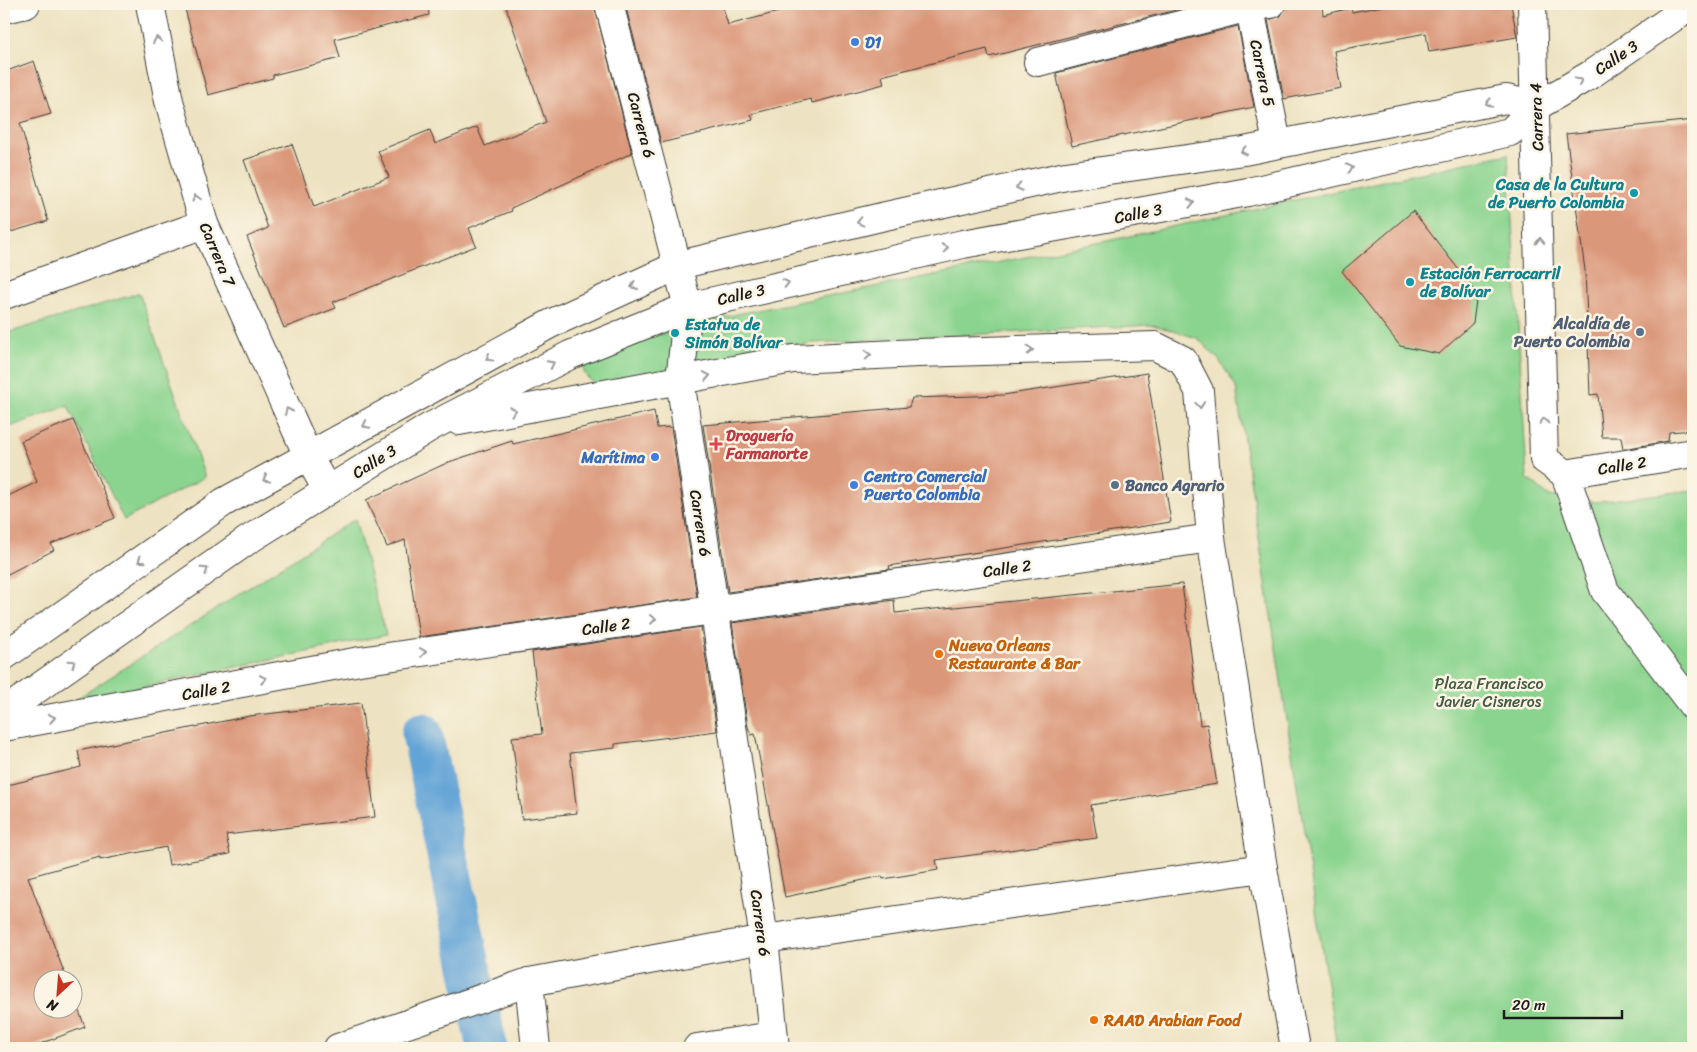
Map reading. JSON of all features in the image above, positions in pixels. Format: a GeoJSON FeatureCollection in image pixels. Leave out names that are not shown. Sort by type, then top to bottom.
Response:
{"type":"FeatureCollection","features":[{"type":"Feature","properties":{"kind":"street"},"geometry":{"type":"LineString","coordinates":[[4,9],[26,4]]}},
{"type":"Feature","properties":{"kind":"street","name":"Carrera 7"},"geometry":{"type":"LineString","coordinates":[[150,4],[169,101],[204,224],[308,456],[327,490]]}},
{"type":"Feature","properties":{"kind":"street","name":"Carrera 6"},"geometry":{"type":"LineString","coordinates":[[609,4],[679,266],[688,307],[680,380],[764,939],[774,1042]]}},
{"type":"Feature","properties":{"kind":"street","name":"Carrera 4"},"geometry":{"type":"LineString","coordinates":[[1532,4],[1544,459],[1559,470]]}},
{"type":"Feature","properties":{"kind":"street","name":"Calle 3"},"geometry":{"type":"LineString","coordinates":[[4,712],[248,540],[327,490],[430,427],[570,355],[688,307],[963,244],[1248,192],[1510,132],[1536,106],[1590,75],[1693,4]]}},
{"type":"Feature","properties":{"kind":"street"},"geometry":{"type":"LineString","coordinates":[[1038,62],[1256,5]]}},
{"type":"Feature","properties":{"kind":"street","name":"Carrera 5"},"geometry":{"type":"LineString","coordinates":[[1256,5],[1277,143]]}},
{"type":"Feature","properties":{"kind":"street"},"geometry":{"type":"LineString","coordinates":[[4,656],[224,502],[550,324],[679,266],[881,217],[1066,176],[1244,151],[1506,99],[1536,106]]}},
{"type":"Feature","properties":{"kind":"street"},"geometry":{"type":"LineString","coordinates":[[4,295],[204,224]]}},
{"type":"Feature","properties":{"kind":"street"},"geometry":{"type":"LineString","coordinates":[[430,427],[793,359],[918,353],[1155,346],[1183,360],[1199,390],[1211,538],[1263,868],[1295,1048]]}},
{"type":"Feature","properties":{"kind":"street","name":"Calle 2"},"geometry":{"type":"LineString","coordinates":[[1559,470],[1693,453]]}},
{"type":"Feature","properties":{"kind":"street"},"geometry":{"type":"LineString","coordinates":[[1559,470],[1605,591],[1693,706]]}},
{"type":"Feature","properties":{"kind":"street","name":"Calle 2"},"geometry":{"type":"LineString","coordinates":[[4,727],[360,661],[1211,538]]}},
{"type":"Feature","properties":{"kind":"street"},"geometry":{"type":"LineString","coordinates":[[338,1048],[521,984],[764,939],[1263,868]]}},
{"type":"Feature","properties":{"kind":"street"},"geometry":{"type":"LineString","coordinates":[[521,984],[536,1048]]}},
{"type":"Feature","properties":{"kind":"street"},"geometry":{"type":"LineString","coordinates":[[697,1048],[774,1042]]}},
{"type":"Feature","properties":{"kind":"green space","name":"Plaza Francisco Javier Cisneros"},"geometry":{"type":"Polygon","coordinates":[[[1508,154],[1527,478],[1548,496],[1595,502],[1693,490],[1693,1048],[1337,1048],[1236,387],[1219,360],[1197,338],[1153,325],[812,343],[599,385],[589,379],[584,372],[584,363],[590,353],[737,314],[1102,242],[1508,154]]]}},
{"type":"Feature","properties":{"kind":"green space"},"geometry":{"type":"Polygon","coordinates":[[[139,293],[205,477],[124,520],[68,406],[4,429],[4,334],[139,293]]]}},
{"type":"Feature","properties":{"kind":"green space"},"geometry":{"type":"Polygon","coordinates":[[[355,519],[386,635],[72,702],[355,519]]]}},
{"type":"Feature","properties":{"kind":"building"},"geometry":{"type":"Polygon","coordinates":[[[203,4],[428,4],[429,15],[335,39],[340,58],[273,75],[273,78],[208,95],[185,9],[203,4]]]}},
{"type":"Feature","properties":{"kind":"building"},"geometry":{"type":"Polygon","coordinates":[[[505,4],[594,4],[632,153],[511,208],[512,211],[469,228],[476,246],[333,302],[336,308],[284,328],[247,237],[268,228],[244,160],[292,144],[314,207],[389,177],[378,151],[430,130],[435,144],[477,127],[485,146],[546,122],[505,4]]]}},
{"type":"Feature","properties":{"kind":"building"},"geometry":{"type":"Polygon","coordinates":[[[625,4],[722,4],[728,25],[809,4],[1200,4],[989,57],[987,49],[882,76],[884,84],[812,103],[811,99],[751,114],[753,120],[661,143],[625,4]]]}},
{"type":"Feature","properties":{"kind":"building"},"geometry":{"type":"Polygon","coordinates":[[[1286,4],[1322,4],[1323,15],[1351,8],[1352,12],[1393,4],[1511,4],[1517,37],[1429,52],[1426,33],[1334,51],[1341,88],[1284,99],[1268,20],[1281,16],[1286,4]]]}},
{"type":"Feature","properties":{"kind":"building"},"geometry":{"type":"Polygon","coordinates":[[[1238,26],[1254,107],[1072,146],[1056,73],[1238,26]]]}},
{"type":"Feature","properties":{"kind":"building"},"geometry":{"type":"Polygon","coordinates":[[[34,61],[51,114],[20,123],[48,221],[4,234],[4,72],[34,61]]]}},
{"type":"Feature","properties":{"kind":"building"},"geometry":{"type":"Polygon","coordinates":[[[1693,120],[1693,430],[1669,432],[1668,441],[1623,449],[1621,437],[1602,437],[1598,394],[1590,395],[1585,270],[1566,134],[1693,120]]]}},
{"type":"Feature","properties":{"kind":"building","name":"Estación Ferrocarril de Bolívar"},"geometry":{"type":"Polygon","coordinates":[[[1413,211],[1477,293],[1473,323],[1439,354],[1400,346],[1342,271],[1413,211]]]}},
{"type":"Feature","properties":{"kind":"building"},"geometry":{"type":"Polygon","coordinates":[[[1147,373],[1171,522],[889,566],[890,569],[728,592],[703,425],[909,407],[912,398],[1003,395],[1147,373]]]}},
{"type":"Feature","properties":{"kind":"building"},"geometry":{"type":"Polygon","coordinates":[[[654,411],[657,428],[671,427],[697,597],[419,637],[405,540],[387,547],[366,500],[449,462],[512,441],[513,444],[654,411]]]}},
{"type":"Feature","properties":{"kind":"building"},"geometry":{"type":"Polygon","coordinates":[[[73,420],[115,518],[51,544],[54,550],[4,576],[4,498],[37,482],[21,441],[73,420]]]}},
{"type":"Feature","properties":{"kind":"building"},"geometry":{"type":"Polygon","coordinates":[[[1182,584],[1200,725],[1207,724],[1217,784],[1091,805],[1097,838],[936,860],[938,870],[883,879],[882,876],[785,897],[755,734],[751,735],[748,727],[732,623],[894,600],[895,613],[1182,584]]]}},
{"type":"Feature","properties":{"kind":"building"},"geometry":{"type":"Polygon","coordinates":[[[701,627],[717,731],[615,744],[615,748],[570,753],[577,813],[522,819],[512,737],[542,734],[532,652],[701,627]]]}},
{"type":"Feature","properties":{"kind":"building"},"geometry":{"type":"Polygon","coordinates":[[[361,703],[375,817],[226,835],[230,854],[169,865],[166,847],[100,860],[100,857],[28,877],[63,970],[32,970],[32,1020],[82,1019],[85,1027],[29,1048],[4,1048],[4,786],[81,767],[78,751],[249,716],[361,703]]]}},
{"type":"Feature","properties":{"kind":"waterway"},"geometry":{"type":"LineString","coordinates":[[422,733],[487,1048]]}},
{"type":"Feature","properties":{"kind":"place","name":"D1"},"geometry":{"type":"Point","coordinates":[855,42]}},
{"type":"Feature","properties":{"kind":"place","name":"Casa de la Cultura de Puerto Colombia"},"geometry":{"type":"Point","coordinates":[1634,193]}},
{"type":"Feature","properties":{"kind":"place","name":"Estación Ferrocarril de Bolívar"},"geometry":{"type":"Point","coordinates":[1410,282]}},
{"type":"Feature","properties":{"kind":"place","name":"Alcaldía de Puerto Colombia"},"geometry":{"type":"Point","coordinates":[1640,332]}},
{"type":"Feature","properties":{"kind":"place","name":"Estatua de Simón Bolívar"},"geometry":{"type":"Point","coordinates":[675,333]}},
{"type":"Feature","properties":{"kind":"place","name":"Droguería Farmanorte"},"geometry":{"type":"Point","coordinates":[716,444]}},
{"type":"Feature","properties":{"kind":"place","name":"Marítima"},"geometry":{"type":"Point","coordinates":[655,457]}},
{"type":"Feature","properties":{"kind":"place","name":"Centro Comercial Puerto Colombia"},"geometry":{"type":"Point","coordinates":[854,485]}},
{"type":"Feature","properties":{"kind":"place","name":"Banco Agrario"},"geometry":{"type":"Point","coordinates":[1115,485]}},
{"type":"Feature","properties":{"kind":"place","name":"Nueva Orleans Restaurante & Bar"},"geometry":{"type":"Point","coordinates":[939,654]}},
{"type":"Feature","properties":{"kind":"place","name":"RAAD Arabian Food"},"geometry":{"type":"Point","coordinates":[1094,1020]}}]}
